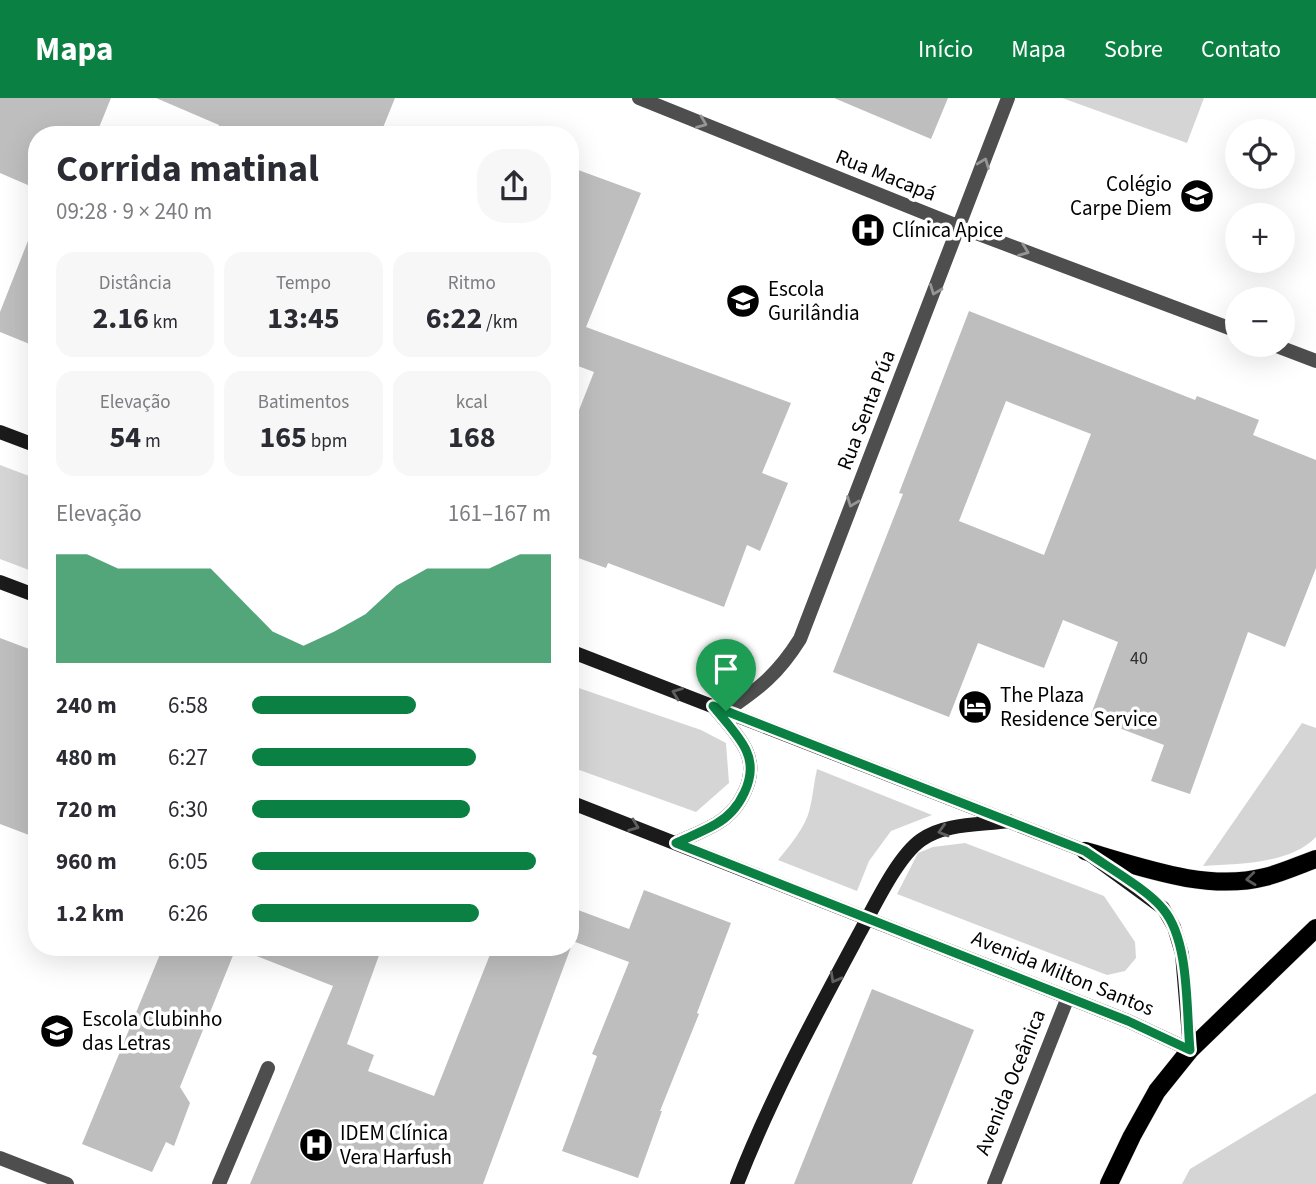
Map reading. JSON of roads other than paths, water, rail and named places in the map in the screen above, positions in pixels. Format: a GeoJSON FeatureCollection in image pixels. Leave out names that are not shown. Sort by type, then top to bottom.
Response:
{"type":"FeatureCollection","features":[{"type":"Feature","properties":{"kind":"main road"},"geometry":{"type":"LineString","coordinates":[[0,432],[28,443]]}},
{"type":"Feature","properties":{"kind":"main road"},"geometry":{"type":"LineString","coordinates":[[0,582],[28,593]]}},
{"type":"Feature","properties":{"kind":"main road","name":"Avenida Milton Santos"},"geometry":{"type":"LineString","coordinates":[[579,655],[1085,851],[1163,908],[1174,927],[1182,954],[1190,1050]]}},
{"type":"Feature","properties":{"kind":"main road"},"geometry":{"type":"LineString","coordinates":[[676,843],[718,823],[735,808],[746,791],[751,767],[746,750],[720,709]]}},
{"type":"Feature","properties":{"kind":"main road","name":"Avenida Milton Santos"},"geometry":{"type":"LineString","coordinates":[[579,805],[1154,1031],[1190,1050]]}},
{"type":"Feature","properties":{"kind":"main road"},"geometry":{"type":"LineString","coordinates":[[737,1184],[786,1071],[903,858],[921,839],[943,829],[1010,821]]}},
{"type":"Feature","properties":{"kind":"main road"},"geometry":{"type":"LineString","coordinates":[[1085,851],[1187,877],[1227,881],[1264,877],[1316,859]]}},
{"type":"Feature","properties":{"kind":"main road"},"geometry":{"type":"LineString","coordinates":[[1109,1184],[1157,1091],[1190,1050],[1316,928]]}},
{"type":"Feature","properties":{"kind":"street","name":"Rua Macapá"},"geometry":{"type":"LineString","coordinates":[[639,98],[960,227],[1225,326]]}},
{"type":"Feature","properties":{"kind":"street","name":"Rua Senta Púa"},"geometry":{"type":"LineString","coordinates":[[720,709],[769,679],[783,665],[800,639],[1008,98]]}},
{"type":"Feature","properties":{"kind":"street"},"geometry":{"type":"LineString","coordinates":[[1295,352],[1316,360]]}},
{"type":"Feature","properties":{"kind":"street","name":"Avenida Oceânica"},"geometry":{"type":"LineString","coordinates":[[994,1184],[1068,997]]}},
{"type":"Feature","properties":{"kind":"street"},"geometry":{"type":"LineString","coordinates":[[219,1184],[268,1068]]}},
{"type":"Feature","properties":{"kind":"street"},"geometry":{"type":"LineString","coordinates":[[0,1158],[61,1183]]}},
{"type":"Feature","properties":{"kind":"place","name":"Colégio Carpe Diem"},"geometry":{"type":"Point","coordinates":[1197,196]}},
{"type":"Feature","properties":{"kind":"place","name":"Clínica Apice"},"geometry":{"type":"Point","coordinates":[868,230]}},
{"type":"Feature","properties":{"kind":"place","name":"Escola Gurilândia"},"geometry":{"type":"Point","coordinates":[743,301]}},
{"type":"Feature","properties":{"kind":"place","name":"The Plaza Residence Service"},"geometry":{"type":"Point","coordinates":[975,707]}},
{"type":"Feature","properties":{"kind":"place","name":"Escola Clubinho das Letras"},"geometry":{"type":"Point","coordinates":[57,1031]}},
{"type":"Feature","properties":{"kind":"place","name":"IDEM Clínica Vera Harfush"},"geometry":{"type":"Point","coordinates":[316,1145]}}]}
